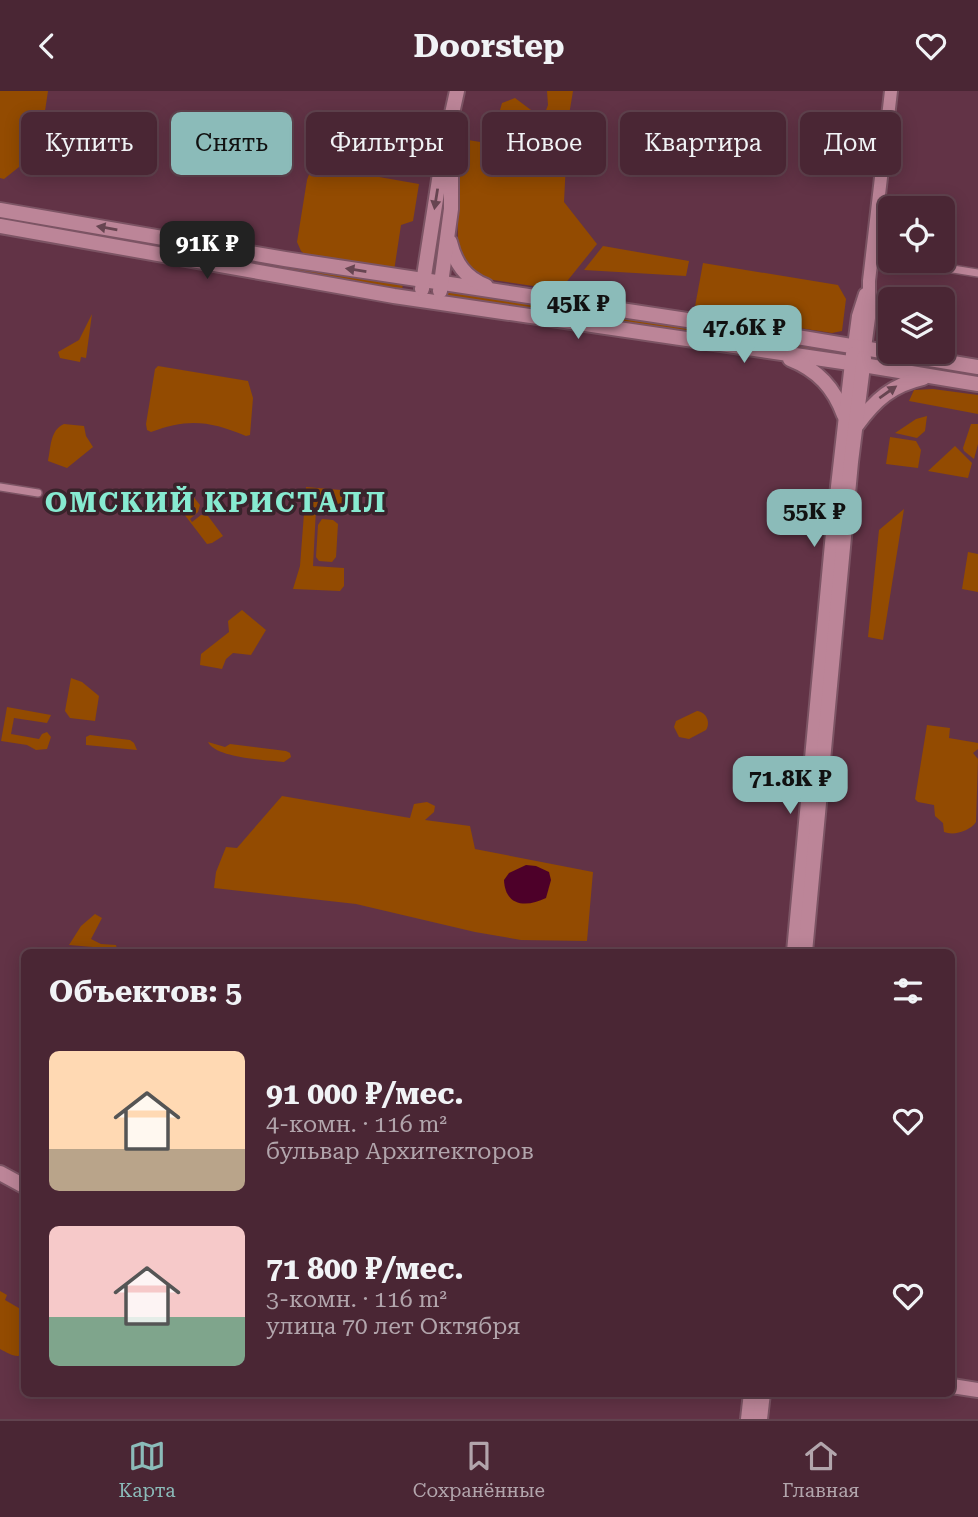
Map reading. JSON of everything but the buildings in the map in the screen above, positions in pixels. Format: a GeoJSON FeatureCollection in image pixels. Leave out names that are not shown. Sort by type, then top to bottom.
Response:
{"type":"FeatureCollection","features":[{"type":"Feature","properties":{"kind":"main road"},"geometry":{"type":"LineString","coordinates":[[453,112],[457,91]]}},
{"type":"Feature","properties":{"kind":"main road"},"geometry":{"type":"LineString","coordinates":[[420,299],[440,175]]}},
{"type":"Feature","properties":{"kind":"main road"},"geometry":{"type":"LineString","coordinates":[[438,302],[448,237],[451,175]]}},
{"type":"Feature","properties":{"kind":"main road"},"geometry":{"type":"LineString","coordinates":[[0,209],[441,283],[978,367]]}},
{"type":"Feature","properties":{"kind":"main road"},"geometry":{"type":"LineString","coordinates":[[0,226],[438,302],[978,384]]}},
{"type":"Feature","properties":{"kind":"main road"},"geometry":{"type":"LineString","coordinates":[[448,237],[457,262],[468,277],[500,292]]}},
{"type":"Feature","properties":{"kind":"main road"},"geometry":{"type":"LineString","coordinates":[[794,949],[860,347]]}},
{"type":"Feature","properties":{"kind":"main road"},"geometry":{"type":"LineString","coordinates":[[769,351],[799,362],[820,376],[834,393],[850,422],[805,949]]}},
{"type":"Feature","properties":{"kind":"main road"},"geometry":{"type":"LineString","coordinates":[[850,422],[890,390],[932,376]]}},
{"type":"Feature","properties":{"kind":"main road"},"geometry":{"type":"LineString","coordinates":[[0,1173],[21,1184]]}},
{"type":"Feature","properties":{"kind":"main road"},"geometry":{"type":"LineString","coordinates":[[955,1386],[978,1390]]}},
{"type":"Feature","properties":{"kind":"main road"},"geometry":{"type":"LineString","coordinates":[[748,1419],[751,1397]]}},
{"type":"Feature","properties":{"kind":"main road"},"geometry":{"type":"LineString","coordinates":[[761,1419],[763,1397]]}},
{"type":"Feature","properties":{"kind":"street"},"geometry":{"type":"LineString","coordinates":[[860,347],[869,318],[869,281],[891,91]]}},
{"type":"Feature","properties":{"kind":"street"},"geometry":{"type":"LineString","coordinates":[[872,255],[878,256]]}},
{"type":"Feature","properties":{"kind":"street"},"geometry":{"type":"LineString","coordinates":[[955,269],[978,273]]}},
{"type":"Feature","properties":{"kind":"street"},"geometry":{"type":"LineString","coordinates":[[0,487],[38,493]]}},
{"type":"Feature","properties":{"kind":"shaded area"},"geometry":{"type":"Polygon","coordinates":[[[0,91],[48,91],[45,112],[21,112],[21,165],[4,179],[0,178],[0,91]]]}},
{"type":"Feature","properties":{"kind":"shaded area"},"geometry":{"type":"Polygon","coordinates":[[[547,91],[573,91],[570,112],[545,112],[547,91]]]}},
{"type":"Feature","properties":{"kind":"shaded area"},"geometry":{"type":"Polygon","coordinates":[[[515,98],[534,112],[501,112],[502,103],[515,98]]]}},
{"type":"Feature","properties":{"kind":"shaded area"},"geometry":{"type":"Polygon","coordinates":[[[468,140],[482,142],[482,175],[565,175],[564,202],[597,244],[560,290],[480,277],[465,263],[458,247],[457,175],[468,175],[468,140]]]}},
{"type":"Feature","properties":{"kind":"shaded area"},"geometry":{"type":"Polygon","coordinates":[[[309,175],[368,175],[419,184],[413,221],[401,225],[394,271],[308,257],[301,251],[297,242],[309,175]]]}},
{"type":"Feature","properties":{"kind":"shaded area"},"geometry":{"type":"Polygon","coordinates":[[[115,237],[403,284],[402,290],[114,241],[115,237]]]}},
{"type":"Feature","properties":{"kind":"shaded area"},"geometry":{"type":"Polygon","coordinates":[[[603,246],[689,261],[686,276],[584,270],[603,246]]]}},
{"type":"Feature","properties":{"kind":"shaded area"},"geometry":{"type":"Polygon","coordinates":[[[703,263],[838,285],[846,299],[842,331],[832,333],[694,312],[703,263]]]}},
{"type":"Feature","properties":{"kind":"shaded area"},"geometry":{"type":"Polygon","coordinates":[[[445,292],[837,350],[836,353],[445,296],[445,292]]]}},
{"type":"Feature","properties":{"kind":"shaded area"},"geometry":{"type":"Polygon","coordinates":[[[92,314],[86,358],[81,357],[80,362],[60,358],[58,352],[79,340],[92,314]]]}},
{"type":"Feature","properties":{"kind":"shaded area"},"geometry":{"type":"Polygon","coordinates":[[[158,366],[248,381],[253,398],[250,435],[199,423],[176,425],[151,432],[147,430],[155,369],[158,366]]]}},
{"type":"Feature","properties":{"kind":"shaded area"},"geometry":{"type":"Polygon","coordinates":[[[933,389],[978,395],[978,414],[909,401],[914,390],[933,389]]]}},
{"type":"Feature","properties":{"kind":"shaded area"},"geometry":{"type":"Polygon","coordinates":[[[927,416],[925,431],[917,438],[895,433],[916,419],[927,416]]]}},
{"type":"Feature","properties":{"kind":"shaded area"},"geometry":{"type":"Polygon","coordinates":[[[64,424],[84,426],[86,436],[93,447],[67,468],[48,461],[56,430],[64,424]]]}},
{"type":"Feature","properties":{"kind":"shaded area"},"geometry":{"type":"Polygon","coordinates":[[[971,424],[978,424],[978,444],[974,459],[963,448],[971,424]]]}},
{"type":"Feature","properties":{"kind":"shaded area"},"geometry":{"type":"Polygon","coordinates":[[[890,437],[916,441],[921,450],[918,468],[886,464],[890,437]]]}},
{"type":"Feature","properties":{"kind":"shaded area"},"geometry":{"type":"Polygon","coordinates":[[[955,446],[972,463],[968,478],[928,471],[955,446]]]}},
{"type":"Feature","properties":{"kind":"shaded area"},"geometry":{"type":"Polygon","coordinates":[[[306,487],[341,490],[346,500],[346,510],[316,509],[313,566],[344,568],[344,586],[340,591],[293,589],[300,566],[306,487]]]}},
{"type":"Feature","properties":{"kind":"shaded area"},"geometry":{"type":"Polygon","coordinates":[[[187,489],[200,505],[198,512],[190,519],[192,522],[201,515],[208,516],[223,536],[212,543],[207,544],[174,501],[187,489]]]}},
{"type":"Feature","properties":{"kind":"shaded area"},"geometry":{"type":"Polygon","coordinates":[[[904,509],[883,640],[868,637],[879,530],[904,509]]]}},
{"type":"Feature","properties":{"kind":"shaded area"},"geometry":{"type":"Polygon","coordinates":[[[322,519],[333,520],[338,524],[336,557],[332,562],[319,561],[316,557],[318,525],[322,519]]]}},
{"type":"Feature","properties":{"kind":"shaded area"},"geometry":{"type":"Polygon","coordinates":[[[968,552],[978,554],[978,592],[962,589],[968,552]]]}},
{"type":"Feature","properties":{"kind":"shaded area"},"geometry":{"type":"Polygon","coordinates":[[[242,610],[266,630],[251,655],[233,653],[226,659],[222,669],[200,665],[201,654],[229,632],[228,621],[242,610]]]}},
{"type":"Feature","properties":{"kind":"shaded area"},"geometry":{"type":"Polygon","coordinates":[[[71,678],[82,682],[99,696],[95,721],[70,718],[65,711],[71,678]]]}},
{"type":"Feature","properties":{"kind":"shaded area"},"geometry":{"type":"Polygon","coordinates":[[[7,707],[51,715],[47,723],[14,718],[11,734],[39,739],[47,732],[51,737],[47,749],[36,750],[27,745],[1,741],[7,707]]]}},
{"type":"Feature","properties":{"kind":"shaded area"},"geometry":{"type":"Polygon","coordinates":[[[697,711],[707,718],[706,730],[689,739],[679,737],[674,727],[676,721],[697,711]]]}},
{"type":"Feature","properties":{"kind":"shaded area"},"geometry":{"type":"Polygon","coordinates":[[[927,725],[950,728],[949,738],[978,743],[978,749],[973,753],[978,759],[976,822],[962,832],[944,832],[943,823],[935,816],[934,805],[915,799],[927,725]]]}},
{"type":"Feature","properties":{"kind":"shaded area"},"geometry":{"type":"Polygon","coordinates":[[[90,735],[130,740],[137,750],[86,745],[86,737],[90,735]]]}},
{"type":"Feature","properties":{"kind":"shaded area"},"geometry":{"type":"Polygon","coordinates":[[[208,742],[225,747],[230,744],[286,751],[291,757],[284,762],[242,757],[221,752],[208,742]]]}},
{"type":"Feature","properties":{"kind":"shaded area"},"geometry":{"type":"Polygon","coordinates":[[[282,796],[410,818],[414,804],[427,802],[435,806],[434,812],[425,820],[470,826],[475,849],[593,872],[587,941],[521,940],[356,904],[214,888],[216,872],[226,847],[237,848],[282,796]]]}},
{"type":"Feature","properties":{"kind":"shaded area"},"geometry":{"type":"Polygon","coordinates":[[[526,865],[549,872],[551,880],[546,898],[524,904],[512,900],[505,889],[504,880],[509,873],[526,865]]]}},
{"type":"Feature","properties":{"kind":"shaded area"},"geometry":{"type":"Polygon","coordinates":[[[95,914],[102,918],[91,939],[101,944],[116,945],[117,949],[69,945],[81,926],[95,914]]]}},
{"type":"Feature","properties":{"kind":"shaded area"},"geometry":{"type":"Polygon","coordinates":[[[0,1291],[7,1295],[5,1300],[21,1309],[21,1355],[12,1355],[0,1349],[0,1291]]]}},
{"type":"Feature","properties":{"kind":"district","name":"ОМСКИЙ КРИСТАЛЛ"},"geometry":{"type":"Point","coordinates":[216,502]}}]}
